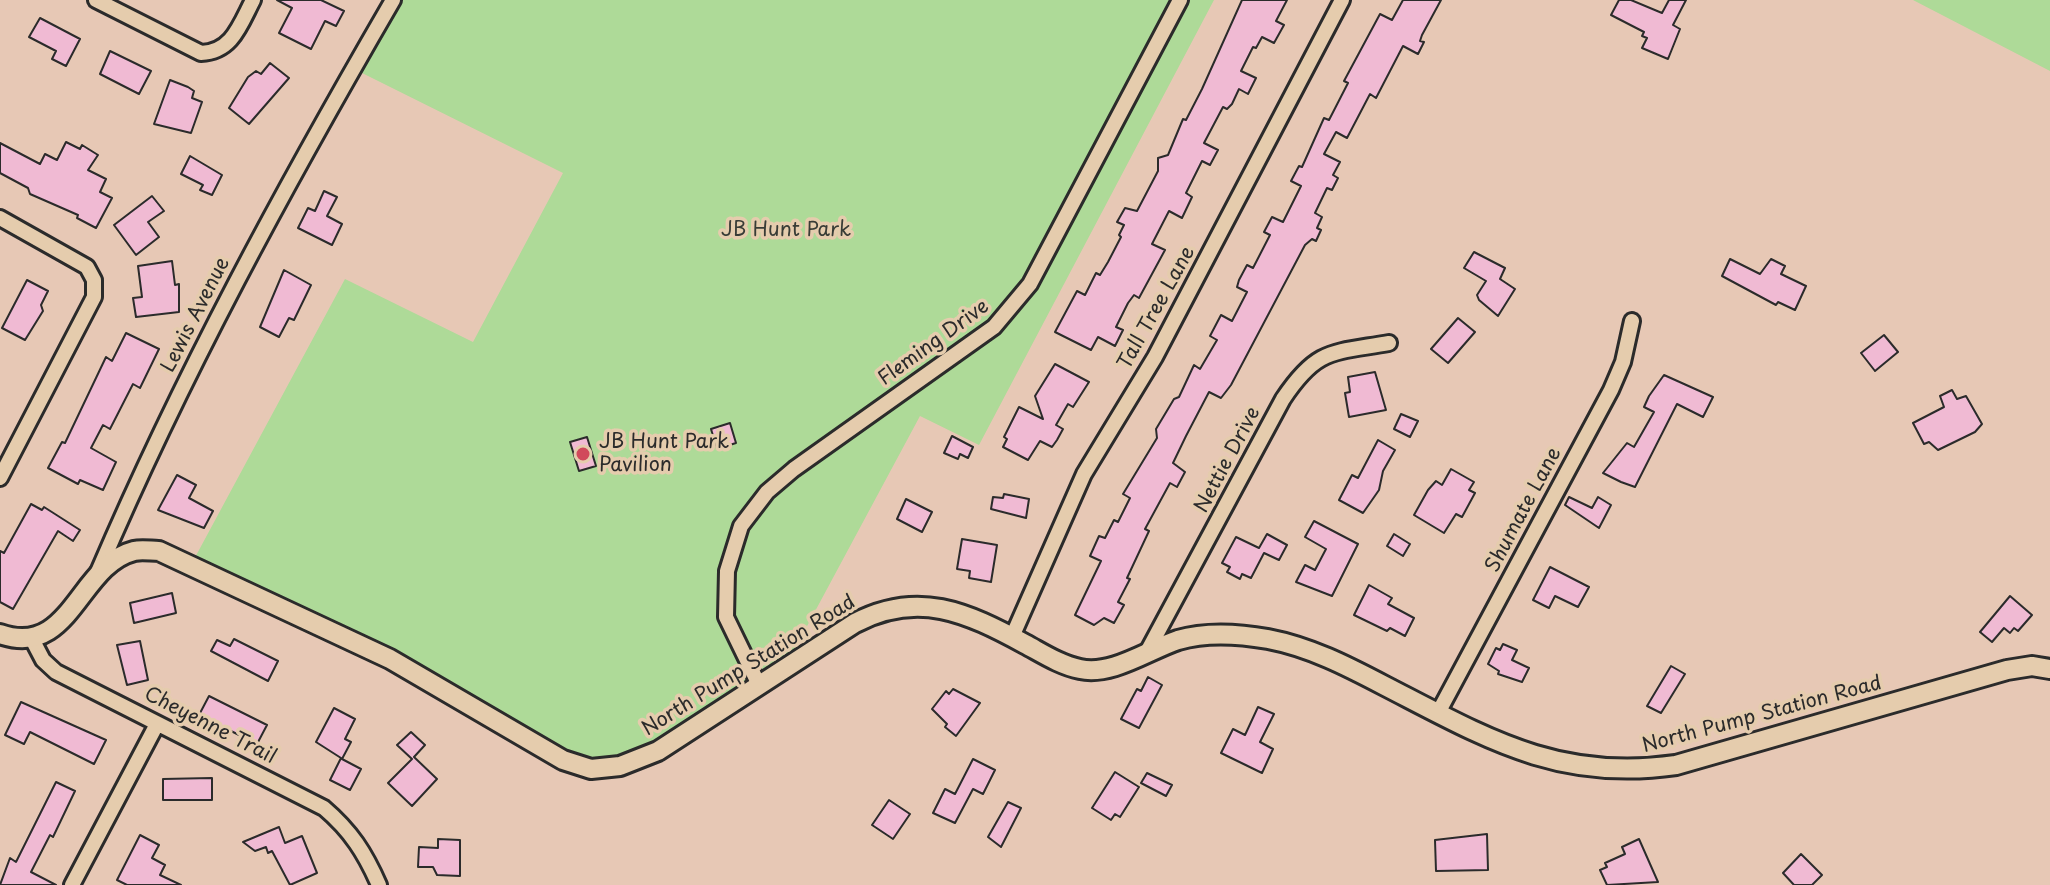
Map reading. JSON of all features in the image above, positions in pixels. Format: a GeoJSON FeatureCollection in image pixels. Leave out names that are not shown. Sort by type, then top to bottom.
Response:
{"type":"FeatureCollection","features":[{"type":"Feature","properties":{"kind":"street"},"geometry":{"type":"LineString","coordinates":[[96,0],[201,53],[217,52],[229,43],[253,0]]}},
{"type":"Feature","properties":{"kind":"street","name":"Lewis Avenue"},"geometry":{"type":"LineString","coordinates":[[32,639],[62,619],[96,576],[146,464],[285,185],[393,0]]}},
{"type":"Feature","properties":{"kind":"street","name":"Fleming Drive"},"geometry":{"type":"LineString","coordinates":[[759,685],[726,617],[727,571],[741,526],[767,492],[794,469],[994,327],[1011,310],[1030,284],[1180,0]]}},
{"type":"Feature","properties":{"kind":"street","name":"Tall Tree Lane"},"geometry":{"type":"LineString","coordinates":[[1012,637],[1084,474],[1155,357],[1342,0]]}},
{"type":"Feature","properties":{"kind":"street"},"geometry":{"type":"LineString","coordinates":[[0,218],[87,267],[94,280],[94,297],[0,478]]}},
{"type":"Feature","properties":{"kind":"street","name":"Shumate Lane"},"geometry":{"type":"LineString","coordinates":[[1438,713],[1611,390],[1623,362],[1632,321]]}},
{"type":"Feature","properties":{"kind":"street","name":"Nettie Drive"},"geometry":{"type":"LineString","coordinates":[[1147,652],[1283,399],[1303,369],[1322,356],[1389,343]]}},
{"type":"Feature","properties":{"kind":"street","name":"North Pump Station Road"},"geometry":{"type":"LineString","coordinates":[[96,576],[114,561],[135,551],[159,551],[184,560],[390,659],[563,760],[591,769],[620,766],[658,751],[855,623],[877,612],[907,605],[941,607],[1082,670],[1112,666],[1180,639],[1209,636],[1265,638],[1300,647],[1340,663],[1486,738],[1534,756],[1586,769],[1636,771],[1676,765],[2007,670],[2032,666],[2050,669]]}},
{"type":"Feature","properties":{"kind":"street"},"geometry":{"type":"LineString","coordinates":[[0,634],[32,639]]}},
{"type":"Feature","properties":{"kind":"street","name":"Cheyenne Trail"},"geometry":{"type":"LineString","coordinates":[[32,639],[43,660],[56,672],[324,808],[345,826],[363,848],[379,885]]}},
{"type":"Feature","properties":{"kind":"street"},"geometry":{"type":"LineString","coordinates":[[72,885],[157,724]]}},
{"type":"Feature","properties":{"kind":"green space","name":"JB Hunt Park"},"geometry":{"type":"Polygon","coordinates":[[[401,0],[1214,0],[979,445],[920,416],[784,669],[658,751],[591,769],[192,563],[345,279],[473,342],[563,173],[360,72],[401,0]]]}},
{"type":"Feature","properties":{"kind":"green space"},"geometry":{"type":"Polygon","coordinates":[[[1913,0],[2050,0],[2050,71],[1913,0]]]}},
{"type":"Feature","properties":{"kind":"building"},"geometry":{"type":"Polygon","coordinates":[[[277,0],[321,0],[344,11],[336,26],[325,21],[311,49],[279,33],[292,8],[277,0]]]}},
{"type":"Feature","properties":{"kind":"building"},"geometry":{"type":"Polygon","coordinates":[[[1242,0],[1287,0],[1276,21],[1284,25],[1274,43],[1262,37],[1256,48],[1253,47],[1241,71],[1256,78],[1248,94],[1239,89],[1232,104],[1227,109],[1223,107],[1204,143],[1218,150],[1210,165],[1202,161],[1186,193],[1192,197],[1182,218],[1169,211],[1152,244],[1165,250],[1139,298],[1134,295],[1128,303],[1116,327],[1123,330],[1115,346],[1098,337],[1091,350],[1055,332],[1077,291],[1085,295],[1096,273],[1100,275],[1108,262],[1121,237],[1119,235],[1124,225],[1117,222],[1125,208],[1137,211],[1158,171],[1158,158],[1168,155],[1242,0]]]}},
{"type":"Feature","properties":{"kind":"building"},"geometry":{"type":"Polygon","coordinates":[[[1403,0],[1441,0],[1422,35],[1420,41],[1424,42],[1418,54],[1403,46],[1376,98],[1370,94],[1347,138],[1336,132],[1324,154],[1340,162],[1333,175],[1338,178],[1332,190],[1327,188],[1315,213],[1322,217],[1316,241],[1312,239],[1305,245],[1231,385],[1221,398],[1209,392],[1173,463],[1185,472],[1177,487],[1170,483],[1145,529],[1149,531],[1118,602],[1124,605],[1114,623],[1104,618],[1094,625],[1075,615],[1101,561],[1090,556],[1099,536],[1105,538],[1114,520],[1118,522],[1130,498],[1123,494],[1157,438],[1156,429],[1174,399],[1179,397],[1194,365],[1200,369],[1217,340],[1210,336],[1221,315],[1232,321],[1247,292],[1237,287],[1239,280],[1247,265],[1253,268],[1270,235],[1264,232],[1272,217],[1283,222],[1301,186],[1291,181],[1299,166],[1302,167],[1324,118],[1329,120],[1348,83],[1344,81],[1380,14],[1392,20],[1403,0]]]}},
{"type":"Feature","properties":{"kind":"building"},"geometry":{"type":"Polygon","coordinates":[[[1619,0],[1631,0],[1662,13],[1669,0],[1686,0],[1673,25],[1680,29],[1668,59],[1642,48],[1647,38],[1642,36],[1644,32],[1611,15],[1619,0]]]}},
{"type":"Feature","properties":{"kind":"building"},"geometry":{"type":"Polygon","coordinates":[[[40,18],[80,39],[66,66],[52,59],[56,51],[29,37],[40,18]]]}},
{"type":"Feature","properties":{"kind":"building"},"geometry":{"type":"Polygon","coordinates":[[[110,51],[151,71],[139,94],[100,74],[110,51]]]}},
{"type":"Feature","properties":{"kind":"building"},"geometry":{"type":"Polygon","coordinates":[[[270,63],[289,78],[249,124],[229,108],[248,77],[256,71],[261,74],[270,63]]]}},
{"type":"Feature","properties":{"kind":"building"},"geometry":{"type":"Polygon","coordinates":[[[170,80],[194,91],[192,98],[202,102],[191,133],[154,124],[170,80]]]}},
{"type":"Feature","properties":{"kind":"building"},"geometry":{"type":"Polygon","coordinates":[[[66,142],[80,149],[82,145],[98,155],[88,170],[106,179],[100,192],[112,198],[96,228],[77,218],[78,215],[30,194],[28,188],[0,173],[0,143],[40,164],[45,154],[57,160],[66,142]]]}},
{"type":"Feature","properties":{"kind":"building"},"geometry":{"type":"Polygon","coordinates":[[[190,156],[222,175],[212,195],[200,190],[203,185],[181,174],[190,156]]]}},
{"type":"Feature","properties":{"kind":"building"},"geometry":{"type":"Polygon","coordinates":[[[324,191],[337,197],[327,216],[342,224],[332,245],[298,228],[308,208],[315,211],[324,191]]]}},
{"type":"Feature","properties":{"kind":"building"},"geometry":{"type":"Polygon","coordinates":[[[152,196],[164,211],[148,222],[159,237],[136,255],[114,225],[152,196]]]}},
{"type":"Feature","properties":{"kind":"building"},"geometry":{"type":"Polygon","coordinates":[[[1474,252],[1505,268],[1500,279],[1515,289],[1498,316],[1477,295],[1486,281],[1464,268],[1474,252]]]}},
{"type":"Feature","properties":{"kind":"building"},"geometry":{"type":"Polygon","coordinates":[[[1730,259],[1760,274],[1771,259],[1785,266],[1781,274],[1806,286],[1795,310],[1778,302],[1776,305],[1722,276],[1730,259]]]}},
{"type":"Feature","properties":{"kind":"building"},"geometry":{"type":"Polygon","coordinates":[[[172,261],[175,285],[179,284],[179,312],[136,317],[133,298],[142,297],[138,266],[172,261]]]}},
{"type":"Feature","properties":{"kind":"building"},"geometry":{"type":"Polygon","coordinates":[[[284,270],[311,285],[294,320],[289,318],[279,337],[260,327],[284,270]]]}},
{"type":"Feature","properties":{"kind":"building"},"geometry":{"type":"Polygon","coordinates":[[[27,280],[48,291],[41,305],[43,311],[25,340],[2,328],[27,280]]]}},
{"type":"Feature","properties":{"kind":"building"},"geometry":{"type":"Polygon","coordinates":[[[1458,318],[1475,332],[1448,363],[1431,349],[1458,318]]]}},
{"type":"Feature","properties":{"kind":"building"},"geometry":{"type":"Polygon","coordinates":[[[126,333],[159,349],[140,388],[133,384],[110,429],[103,425],[91,448],[116,462],[103,490],[80,480],[78,484],[48,468],[62,442],[65,443],[106,357],[112,361],[126,333]]]}},
{"type":"Feature","properties":{"kind":"building"},"geometry":{"type":"Polygon","coordinates":[[[1884,335],[1898,352],[1875,371],[1861,353],[1884,335]]]}},
{"type":"Feature","properties":{"kind":"building"},"geometry":{"type":"Polygon","coordinates":[[[1055,364],[1089,382],[1073,407],[1068,404],[1056,425],[1063,429],[1052,447],[1040,441],[1028,460],[1003,447],[1007,439],[1004,437],[1019,407],[1043,419],[1035,396],[1055,364]]]}},
{"type":"Feature","properties":{"kind":"building"},"geometry":{"type":"Polygon","coordinates":[[[1375,372],[1386,410],[1349,417],[1345,393],[1350,392],[1348,377],[1375,372]]]}},
{"type":"Feature","properties":{"kind":"building"},"geometry":{"type":"Polygon","coordinates":[[[1664,375],[1713,397],[1703,417],[1677,404],[1635,487],[1603,473],[1627,443],[1634,447],[1654,412],[1644,407],[1664,375]]]}},
{"type":"Feature","properties":{"kind":"building"},"geometry":{"type":"Polygon","coordinates":[[[1952,390],[1957,399],[1966,396],[1982,424],[1975,432],[1938,450],[1929,442],[1924,444],[1913,423],[1944,407],[1940,396],[1952,390]]]}},
{"type":"Feature","properties":{"kind":"building"},"geometry":{"type":"Polygon","coordinates":[[[1401,414],[1418,421],[1410,437],[1394,429],[1401,414]]]}},
{"type":"Feature","properties":{"kind":"building"},"geometry":{"type":"Polygon","coordinates":[[[730,423],[736,443],[717,449],[711,429],[730,423]]]}},
{"type":"Feature","properties":{"kind":"building"},"geometry":{"type":"Polygon","coordinates":[[[952,436],[973,447],[968,458],[960,454],[958,459],[944,453],[952,436]]]}},
{"type":"Feature","properties":{"kind":"building","name":"JB Hunt Park Pavilion"},"geometry":{"type":"Polygon","coordinates":[[[587,437],[596,466],[579,471],[570,442],[587,437]]]}},
{"type":"Feature","properties":{"kind":"building"},"geometry":{"type":"Polygon","coordinates":[[[1378,440],[1395,450],[1383,471],[1379,490],[1363,513],[1339,500],[1352,475],[1358,478],[1378,440]]]}},
{"type":"Feature","properties":{"kind":"building"},"geometry":{"type":"Polygon","coordinates":[[[1451,469],[1474,482],[1469,490],[1475,493],[1462,517],[1456,514],[1444,533],[1414,515],[1428,490],[1436,481],[1442,485],[1451,469]]]}},
{"type":"Feature","properties":{"kind":"building"},"geometry":{"type":"Polygon","coordinates":[[[177,475],[196,485],[189,498],[213,511],[204,528],[158,510],[177,475]]]}},
{"type":"Feature","properties":{"kind":"building"},"geometry":{"type":"Polygon","coordinates":[[[1004,494],[1029,499],[1026,518],[991,509],[993,497],[1003,498],[1004,494]]]}},
{"type":"Feature","properties":{"kind":"building"},"geometry":{"type":"Polygon","coordinates":[[[1569,497],[1592,508],[1598,497],[1611,505],[1599,528],[1565,505],[1569,497]]]}},
{"type":"Feature","properties":{"kind":"building"},"geometry":{"type":"Polygon","coordinates":[[[906,499],[932,512],[922,532],[897,519],[906,499]]]}},
{"type":"Feature","properties":{"kind":"building"},"geometry":{"type":"Polygon","coordinates":[[[31,504],[42,510],[44,507],[80,530],[73,541],[58,531],[13,609],[0,602],[0,551],[4,553],[31,504]]]}},
{"type":"Feature","properties":{"kind":"building"},"geometry":{"type":"Polygon","coordinates":[[[1314,521],[1358,544],[1332,596],[1296,582],[1305,565],[1315,570],[1326,549],[1305,537],[1314,521]]]}},
{"type":"Feature","properties":{"kind":"building"},"geometry":{"type":"Polygon","coordinates":[[[1267,534],[1287,545],[1279,560],[1264,553],[1251,578],[1242,574],[1240,579],[1227,572],[1230,567],[1222,563],[1236,537],[1259,548],[1267,534]]]}},
{"type":"Feature","properties":{"kind":"building"},"geometry":{"type":"Polygon","coordinates":[[[1394,534],[1410,544],[1403,556],[1387,546],[1394,534]]]}},
{"type":"Feature","properties":{"kind":"building"},"geometry":{"type":"Polygon","coordinates":[[[962,539],[997,545],[991,582],[969,578],[970,571],[957,569],[962,539]]]}},
{"type":"Feature","properties":{"kind":"building"},"geometry":{"type":"Polygon","coordinates":[[[1550,567],[1589,587],[1578,607],[1555,596],[1549,608],[1533,600],[1550,567]]]}},
{"type":"Feature","properties":{"kind":"building"},"geometry":{"type":"Polygon","coordinates":[[[1369,585],[1392,598],[1388,604],[1414,618],[1405,636],[1354,615],[1369,585]]]}},
{"type":"Feature","properties":{"kind":"building"},"geometry":{"type":"Polygon","coordinates":[[[172,593],[176,613],[134,623],[130,603],[172,593]]]}},
{"type":"Feature","properties":{"kind":"building"},"geometry":{"type":"Polygon","coordinates":[[[2010,596],[2032,615],[2018,631],[2014,628],[2010,633],[2004,628],[1992,642],[1980,632],[2010,596]]]}},
{"type":"Feature","properties":{"kind":"building"},"geometry":{"type":"Polygon","coordinates":[[[234,639],[278,661],[268,681],[211,651],[217,640],[230,646],[234,639]]]}},
{"type":"Feature","properties":{"kind":"building"},"geometry":{"type":"Polygon","coordinates":[[[140,641],[148,680],[127,685],[117,645],[140,641]]]}},
{"type":"Feature","properties":{"kind":"building"},"geometry":{"type":"Polygon","coordinates":[[[1503,644],[1517,650],[1512,660],[1529,668],[1522,682],[1498,674],[1499,671],[1488,664],[1496,648],[1500,650],[1503,644]]]}},
{"type":"Feature","properties":{"kind":"building"},"geometry":{"type":"Polygon","coordinates":[[[1671,666],[1685,674],[1661,713],[1647,706],[1671,666]]]}},
{"type":"Feature","properties":{"kind":"building"},"geometry":{"type":"Polygon","coordinates":[[[1148,677],[1162,685],[1139,728],[1121,719],[1137,689],[1141,691],[1148,677]]]}},
{"type":"Feature","properties":{"kind":"building"},"geometry":{"type":"Polygon","coordinates":[[[953,689],[980,703],[956,736],[932,709],[946,691],[949,694],[953,689]]]}},
{"type":"Feature","properties":{"kind":"building"},"geometry":{"type":"Polygon","coordinates":[[[209,696],[267,725],[257,744],[199,715],[209,696]]]}},
{"type":"Feature","properties":{"kind":"building"},"geometry":{"type":"Polygon","coordinates":[[[21,702],[106,740],[94,764],[30,732],[24,744],[5,735],[21,702]]]}},
{"type":"Feature","properties":{"kind":"building"},"geometry":{"type":"Polygon","coordinates":[[[1258,707],[1274,714],[1260,742],[1273,749],[1262,773],[1221,753],[1233,729],[1245,735],[1258,707]]]}},
{"type":"Feature","properties":{"kind":"building"},"geometry":{"type":"Polygon","coordinates":[[[334,708],[355,719],[345,739],[351,742],[342,759],[361,769],[350,790],[330,780],[341,758],[316,742],[334,708]]]}},
{"type":"Feature","properties":{"kind":"building"},"geometry":{"type":"Polygon","coordinates":[[[411,732],[425,745],[414,757],[437,779],[412,806],[388,783],[412,759],[397,745],[411,732]]]}},
{"type":"Feature","properties":{"kind":"building"},"geometry":{"type":"Polygon","coordinates":[[[973,759],[995,770],[983,794],[973,789],[955,823],[933,813],[945,789],[955,794],[973,759]]]}},
{"type":"Feature","properties":{"kind":"building"},"geometry":{"type":"Polygon","coordinates":[[[1115,772],[1139,787],[1120,817],[1115,814],[1111,820],[1092,808],[1115,772]]]}},
{"type":"Feature","properties":{"kind":"building"},"geometry":{"type":"Polygon","coordinates":[[[1147,773],[1172,785],[1166,796],[1141,783],[1147,773]]]}},
{"type":"Feature","properties":{"kind":"building"},"geometry":{"type":"Polygon","coordinates":[[[212,778],[212,800],[163,800],[163,779],[212,778]]]}},
{"type":"Feature","properties":{"kind":"building"},"geometry":{"type":"Polygon","coordinates":[[[56,782],[75,791],[53,837],[50,835],[31,872],[56,885],[0,885],[10,858],[16,862],[56,782]]]}},
{"type":"Feature","properties":{"kind":"building"},"geometry":{"type":"Polygon","coordinates":[[[889,800],[910,814],[893,839],[872,825],[889,800]]]}},
{"type":"Feature","properties":{"kind":"building"},"geometry":{"type":"Polygon","coordinates":[[[1008,802],[1021,808],[1001,847],[988,837],[1008,802]]]}},
{"type":"Feature","properties":{"kind":"building"},"geometry":{"type":"Polygon","coordinates":[[[279,827],[285,843],[302,836],[317,873],[290,885],[272,851],[268,853],[266,847],[255,851],[243,842],[279,827]]]}},
{"type":"Feature","properties":{"kind":"building"},"geometry":{"type":"Polygon","coordinates":[[[1487,834],[1488,870],[1436,871],[1435,840],[1487,834]]]}},
{"type":"Feature","properties":{"kind":"building"},"geometry":{"type":"Polygon","coordinates":[[[140,835],[159,845],[152,858],[165,865],[160,875],[181,885],[127,885],[117,880],[140,835]]]}},
{"type":"Feature","properties":{"kind":"building"},"geometry":{"type":"Polygon","coordinates":[[[438,839],[460,840],[460,876],[437,875],[433,867],[418,867],[419,847],[438,848],[438,839]]]}},
{"type":"Feature","properties":{"kind":"building"},"geometry":{"type":"Polygon","coordinates":[[[1639,839],[1658,882],[1607,885],[1600,870],[1607,867],[1605,863],[1625,854],[1622,847],[1639,839]]]}},
{"type":"Feature","properties":{"kind":"building"},"geometry":{"type":"Polygon","coordinates":[[[1801,854],[1822,875],[1812,885],[1794,885],[1783,873],[1801,854]]]}},
{"type":"Feature","properties":{"kind":"place","name":"JB Hunt Park Pavilion"},"geometry":{"type":"Point","coordinates":[583,454]}}]}
